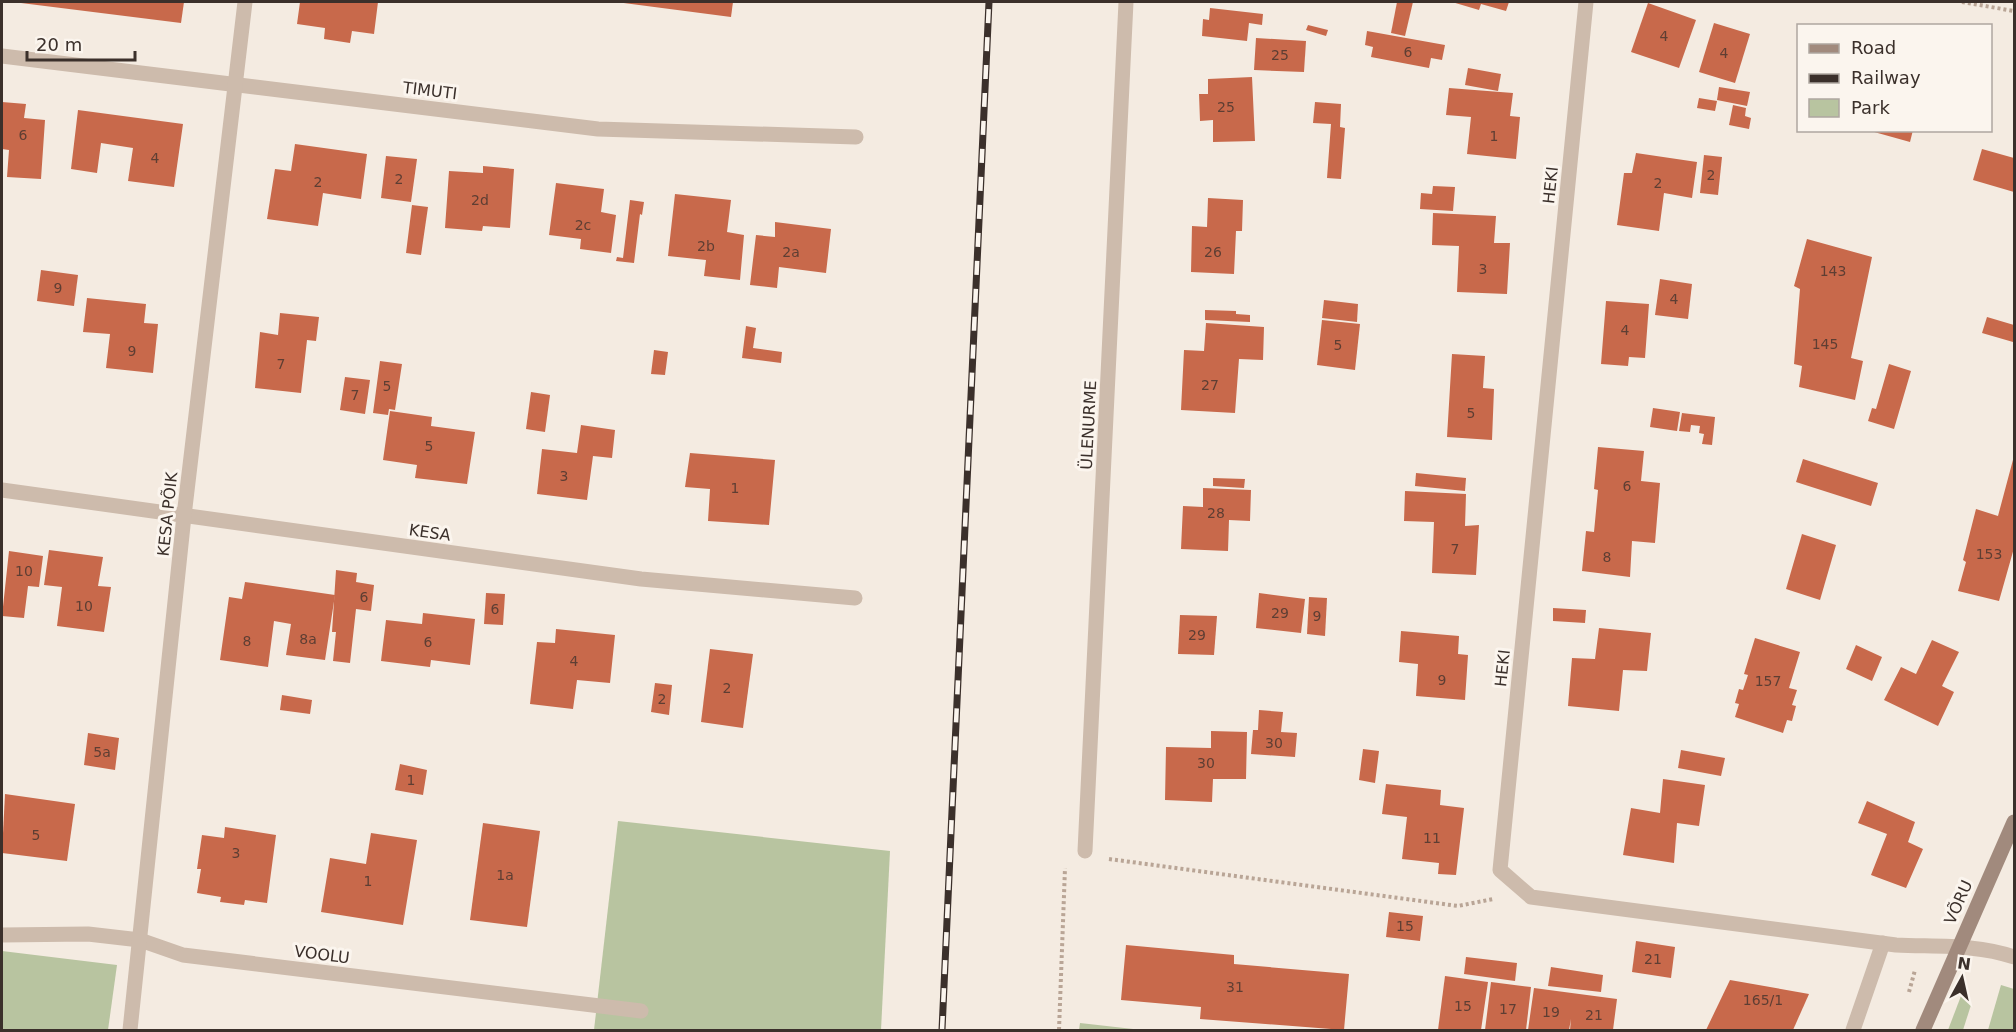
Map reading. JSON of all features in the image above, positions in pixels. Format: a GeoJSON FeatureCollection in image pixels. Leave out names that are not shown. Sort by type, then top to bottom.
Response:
{"type":"FeatureCollection","features":[{"type":"Feature","properties":{"kind":"main road","name":"VÕRU"},"geometry":{"type":"LineString","coordinates":[[1923,1030],[2014,822]]}},
{"type":"Feature","properties":{"kind":"street","name":"KESA PÕIK"},"geometry":{"type":"LineString","coordinates":[[130,1030],[184,516],[244,2]]}},
{"type":"Feature","properties":{"kind":"street","name":"ÜLENURME"},"geometry":{"type":"LineString","coordinates":[[1085,851],[1126,2]]}},
{"type":"Feature","properties":{"kind":"street","name":"HEKI"},"geometry":{"type":"LineString","coordinates":[[1586,2],[1500,870],[1531,897],[1883,943],[1958,946],[1994,951],[2014,957]]}},
{"type":"Feature","properties":{"kind":"street","name":"TIMUTI"},"geometry":{"type":"LineString","coordinates":[[2,56],[598,129],[856,137]]}},
{"type":"Feature","properties":{"kind":"street","name":"KESA"},"geometry":{"type":"LineString","coordinates":[[2,490],[641,579],[855,598]]}},
{"type":"Feature","properties":{"kind":"street","name":"VOOLU"},"geometry":{"type":"LineString","coordinates":[[2,935],[88,934],[140,940],[183,955],[640,1011]]}},
{"type":"Feature","properties":{"kind":"street"},"geometry":{"type":"LineString","coordinates":[[1853,1030],[1883,943]]}},
{"type":"Feature","properties":{"kind":"path"},"geometry":{"type":"LineString","coordinates":[[1962,2],[2014,11]]}},
{"type":"Feature","properties":{"kind":"path"},"geometry":{"type":"LineString","coordinates":[[1085,851],[1115,861],[1458,906],[1488,902],[1517,885]]}},
{"type":"Feature","properties":{"kind":"path"},"geometry":{"type":"LineString","coordinates":[[1906,1001],[1922,946]]}},
{"type":"Feature","properties":{"kind":"green space"},"geometry":{"type":"Polygon","coordinates":[[[618,821],[890,851],[881,1030],[594,1030],[618,821]]]}},
{"type":"Feature","properties":{"kind":"green space"},"geometry":{"type":"Polygon","coordinates":[[[2,951],[117,965],[108,1030],[2,1030],[2,951]]]}},
{"type":"Feature","properties":{"kind":"green space"},"geometry":{"type":"Polygon","coordinates":[[[2001,985],[2014,989],[2014,1030],[1988,1030],[2001,985]]]}},
{"type":"Feature","properties":{"kind":"green space"},"geometry":{"type":"Polygon","coordinates":[[[1964,988],[1971,1005],[1963,1030],[1948,1030],[1964,988]]]}},
{"type":"Feature","properties":{"kind":"green space"},"geometry":{"type":"Polygon","coordinates":[[[1080,1023],[1142,1030],[1079,1030],[1080,1023]]]}},
{"type":"Feature","properties":{"kind":"building"},"geometry":{"type":"Polygon","coordinates":[[[13,2],[184,2],[181,23],[13,2]]]}},
{"type":"Feature","properties":{"kind":"building"},"geometry":{"type":"Polygon","coordinates":[[[300,2],[378,2],[374,34],[352,31],[350,43],[324,39],[325,28],[297,24],[300,2]]]}},
{"type":"Feature","properties":{"kind":"building"},"geometry":{"type":"Polygon","coordinates":[[[616,2],[733,2],[731,17],[616,2]]]}},
{"type":"Feature","properties":{"kind":"building"},"geometry":{"type":"Polygon","coordinates":[[[1397,2],[1413,2],[1405,36],[1391,33],[1397,2]]]}},
{"type":"Feature","properties":{"kind":"building"},"geometry":{"type":"Polygon","coordinates":[[[1452,2],[1509,2],[1506,11],[1481,4],[1479,10],[1452,2]]]}},
{"type":"Feature","properties":{"kind":"building"},"geometry":{"type":"Polygon","coordinates":[[[1648,3],[1696,20],[1679,68],[1631,52],[1648,3]]]}},
{"type":"Feature","properties":{"kind":"building"},"geometry":{"type":"Polygon","coordinates":[[[1210,8],[1263,14],[1262,25],[1249,23],[1247,41],[1202,36],[1203,19],[1209,20],[1210,8]]]}},
{"type":"Feature","properties":{"kind":"building"},"geometry":{"type":"Polygon","coordinates":[[[1714,23],[1750,34],[1735,83],[1699,72],[1714,23]]]}},
{"type":"Feature","properties":{"kind":"building"},"geometry":{"type":"Polygon","coordinates":[[[1308,25],[1328,30],[1326,36],[1306,30],[1308,25]]]}},
{"type":"Feature","properties":{"kind":"building"},"geometry":{"type":"Polygon","coordinates":[[[1367,31],[1445,45],[1442,60],[1431,58],[1429,68],[1371,57],[1373,47],[1365,45],[1367,31]]]}},
{"type":"Feature","properties":{"kind":"building"},"geometry":{"type":"Polygon","coordinates":[[[1256,38],[1306,41],[1304,72],[1254,70],[1256,38]]]}},
{"type":"Feature","properties":{"kind":"building"},"geometry":{"type":"Polygon","coordinates":[[[1468,68],[1501,74],[1498,91],[1465,85],[1468,68]]]}},
{"type":"Feature","properties":{"kind":"building"},"geometry":{"type":"Polygon","coordinates":[[[1252,77],[1255,141],[1213,142],[1213,120],[1200,121],[1199,94],[1208,94],[1208,79],[1252,77]]]}},
{"type":"Feature","properties":{"kind":"building"},"geometry":{"type":"Polygon","coordinates":[[[1719,87],[1750,92],[1747,106],[1717,100],[1719,87]]]}},
{"type":"Feature","properties":{"kind":"building"},"geometry":{"type":"Polygon","coordinates":[[[1449,88],[1513,93],[1510,116],[1520,117],[1516,159],[1467,154],[1471,117],[1446,115],[1449,88]]]}},
{"type":"Feature","properties":{"kind":"building"},"geometry":{"type":"Polygon","coordinates":[[[1699,98],[1717,101],[1715,111],[1697,108],[1699,98]]]}},
{"type":"Feature","properties":{"kind":"building"},"geometry":{"type":"Polygon","coordinates":[[[2,102],[26,104],[24,118],[45,120],[41,179],[7,177],[9,150],[2,149],[2,102]]]}},
{"type":"Feature","properties":{"kind":"building"},"geometry":{"type":"Polygon","coordinates":[[[1315,102],[1341,104],[1340,127],[1345,128],[1341,179],[1327,178],[1331,124],[1313,123],[1315,102]]]}},
{"type":"Feature","properties":{"kind":"building"},"geometry":{"type":"Polygon","coordinates":[[[1733,105],[1746,108],[1745,116],[1751,118],[1749,129],[1729,125],[1733,105]]]}},
{"type":"Feature","properties":{"kind":"building"},"geometry":{"type":"Polygon","coordinates":[[[78,110],[183,124],[174,187],[128,181],[133,148],[101,143],[97,173],[71,169],[78,110]]]}},
{"type":"Feature","properties":{"kind":"building"},"geometry":{"type":"Polygon","coordinates":[[[1874,132],[1912,132],[1910,142],[1874,132]]]}},
{"type":"Feature","properties":{"kind":"building"},"geometry":{"type":"Polygon","coordinates":[[[295,144],[367,154],[361,199],[323,193],[318,226],[267,219],[275,169],[291,171],[295,144]]]}},
{"type":"Feature","properties":{"kind":"building"},"geometry":{"type":"Polygon","coordinates":[[[1982,149],[2014,158],[2014,192],[1973,180],[1982,149]]]}},
{"type":"Feature","properties":{"kind":"building"},"geometry":{"type":"Polygon","coordinates":[[[1636,153],[1697,162],[1692,198],[1664,193],[1659,231],[1617,225],[1624,173],[1632,173],[1636,153]]]}},
{"type":"Feature","properties":{"kind":"building"},"geometry":{"type":"Polygon","coordinates":[[[1704,155],[1722,157],[1718,195],[1700,193],[1704,155]]]}},
{"type":"Feature","properties":{"kind":"building"},"geometry":{"type":"Polygon","coordinates":[[[386,156],[417,159],[411,202],[381,198],[386,156]]]}},
{"type":"Feature","properties":{"kind":"building"},"geometry":{"type":"Polygon","coordinates":[[[483,166],[514,169],[510,228],[483,226],[482,231],[445,228],[449,171],[483,173],[483,166]]]}},
{"type":"Feature","properties":{"kind":"building"},"geometry":{"type":"Polygon","coordinates":[[[556,183],[604,189],[601,212],[616,215],[611,253],[580,249],[581,239],[549,235],[556,183]]]}},
{"type":"Feature","properties":{"kind":"building"},"geometry":{"type":"Polygon","coordinates":[[[1433,186],[1455,187],[1453,211],[1420,209],[1421,193],[1432,194],[1433,186]]]}},
{"type":"Feature","properties":{"kind":"building"},"geometry":{"type":"Polygon","coordinates":[[[675,194],[731,200],[727,232],[744,235],[740,280],[704,276],[706,260],[668,256],[675,194]]]}},
{"type":"Feature","properties":{"kind":"building"},"geometry":{"type":"Polygon","coordinates":[[[1208,198],[1243,200],[1242,231],[1236,231],[1234,274],[1191,272],[1192,226],[1207,227],[1208,198]]]}},
{"type":"Feature","properties":{"kind":"building"},"geometry":{"type":"Polygon","coordinates":[[[630,200],[644,202],[642,215],[640,214],[634,263],[616,261],[617,257],[623,258],[630,200]]]}},
{"type":"Feature","properties":{"kind":"building"},"geometry":{"type":"Polygon","coordinates":[[[412,205],[428,207],[421,255],[406,253],[412,205]]]}},
{"type":"Feature","properties":{"kind":"building"},"geometry":{"type":"Polygon","coordinates":[[[1433,213],[1496,216],[1494,243],[1510,243],[1507,294],[1457,292],[1459,246],[1432,245],[1433,213]]]}},
{"type":"Feature","properties":{"kind":"building"},"geometry":{"type":"Polygon","coordinates":[[[775,222],[831,229],[826,273],[779,267],[777,288],[750,285],[756,235],[775,237],[775,222]]]}},
{"type":"Feature","properties":{"kind":"building"},"geometry":{"type":"Polygon","coordinates":[[[1807,239],[1872,257],[1851,358],[1863,361],[1855,400],[1799,387],[1802,366],[1794,364],[1800,289],[1794,286],[1807,239]]]}},
{"type":"Feature","properties":{"kind":"building"},"geometry":{"type":"Polygon","coordinates":[[[41,270],[78,275],[74,306],[37,301],[41,270]]]}},
{"type":"Feature","properties":{"kind":"building"},"geometry":{"type":"Polygon","coordinates":[[[1660,279],[1692,284],[1688,319],[1655,315],[1660,279]]]}},
{"type":"Feature","properties":{"kind":"building"},"geometry":{"type":"Polygon","coordinates":[[[87,298],[146,304],[144,323],[158,324],[153,373],[106,368],[110,334],[83,332],[87,298]]]}},
{"type":"Feature","properties":{"kind":"building"},"geometry":{"type":"Polygon","coordinates":[[[1324,300],[1358,304],[1357,322],[1322,318],[1324,300]]]}},
{"type":"Feature","properties":{"kind":"building"},"geometry":{"type":"Polygon","coordinates":[[[1606,301],[1649,304],[1645,358],[1629,357],[1628,366],[1601,364],[1606,301]]]}},
{"type":"Feature","properties":{"kind":"building"},"geometry":{"type":"Polygon","coordinates":[[[1205,310],[1236,311],[1236,314],[1250,315],[1250,322],[1205,320],[1205,310]]]}},
{"type":"Feature","properties":{"kind":"building"},"geometry":{"type":"Polygon","coordinates":[[[280,313],[319,317],[316,341],[307,340],[301,393],[255,388],[260,332],[278,335],[280,313]]]}},
{"type":"Feature","properties":{"kind":"building"},"geometry":{"type":"Polygon","coordinates":[[[1987,317],[2014,325],[2013,342],[1982,333],[1987,317]]]}},
{"type":"Feature","properties":{"kind":"building"},"geometry":{"type":"Polygon","coordinates":[[[1322,320],[1360,324],[1355,370],[1317,365],[1322,320]]]}},
{"type":"Feature","properties":{"kind":"building"},"geometry":{"type":"Polygon","coordinates":[[[1206,323],[1264,327],[1263,360],[1239,359],[1235,413],[1181,410],[1184,350],[1204,351],[1206,323]]]}},
{"type":"Feature","properties":{"kind":"building"},"geometry":{"type":"Polygon","coordinates":[[[746,326],[756,328],[753,348],[782,352],[781,363],[742,358],[746,326]]]}},
{"type":"Feature","properties":{"kind":"building"},"geometry":{"type":"Polygon","coordinates":[[[654,350],[668,352],[665,375],[651,374],[654,350]]]}},
{"type":"Feature","properties":{"kind":"building"},"geometry":{"type":"Polygon","coordinates":[[[1452,354],[1485,356],[1483,388],[1494,389],[1492,440],[1447,437],[1452,354]]]}},
{"type":"Feature","properties":{"kind":"building"},"geometry":{"type":"Polygon","coordinates":[[[380,361],[402,364],[395,410],[389,409],[388,415],[373,413],[380,361]]]}},
{"type":"Feature","properties":{"kind":"building"},"geometry":{"type":"Polygon","coordinates":[[[1889,364],[1911,371],[1894,429],[1868,421],[1872,408],[1876,409],[1889,364]]]}},
{"type":"Feature","properties":{"kind":"building"},"geometry":{"type":"Polygon","coordinates":[[[345,377],[370,380],[365,414],[340,410],[345,377]]]}},
{"type":"Feature","properties":{"kind":"building"},"geometry":{"type":"Polygon","coordinates":[[[531,392],[550,395],[545,432],[526,429],[531,392]]]}},
{"type":"Feature","properties":{"kind":"building"},"geometry":{"type":"Polygon","coordinates":[[[1653,408],[1680,412],[1677,431],[1650,427],[1653,408]]]}},
{"type":"Feature","properties":{"kind":"building"},"geometry":{"type":"Polygon","coordinates":[[[390,411],[432,417],[431,426],[475,432],[467,484],[415,478],[417,465],[383,460],[390,411]]]}},
{"type":"Feature","properties":{"kind":"building"},"geometry":{"type":"Polygon","coordinates":[[[1682,413],[1715,417],[1712,445],[1702,444],[1704,434],[1699,433],[1700,426],[1691,425],[1690,432],[1679,431],[1682,413]]]}},
{"type":"Feature","properties":{"kind":"building"},"geometry":{"type":"Polygon","coordinates":[[[581,425],[615,430],[612,458],[593,456],[587,500],[537,494],[542,449],[577,453],[581,425]]]}},
{"type":"Feature","properties":{"kind":"building"},"geometry":{"type":"Polygon","coordinates":[[[1598,447],[1644,451],[1641,481],[1660,483],[1655,543],[1632,541],[1630,577],[1582,571],[1586,531],[1594,532],[1598,490],[1594,489],[1598,447]]]}},
{"type":"Feature","properties":{"kind":"building"},"geometry":{"type":"Polygon","coordinates":[[[690,453],[775,460],[769,525],[708,521],[710,489],[685,487],[690,453]]]}},
{"type":"Feature","properties":{"kind":"building"},"geometry":{"type":"Polygon","coordinates":[[[2014,456],[2014,548],[1999,601],[1958,591],[1976,509],[1998,516],[2014,456]]]}},
{"type":"Feature","properties":{"kind":"building"},"geometry":{"type":"Polygon","coordinates":[[[1803,459],[1878,483],[1871,506],[1796,482],[1803,459]]]}},
{"type":"Feature","properties":{"kind":"building"},"geometry":{"type":"Polygon","coordinates":[[[1416,473],[1466,478],[1465,491],[1415,486],[1416,473]]]}},
{"type":"Feature","properties":{"kind":"building"},"geometry":{"type":"Polygon","coordinates":[[[1213,478],[1245,479],[1244,488],[1213,486],[1213,478]]]}},
{"type":"Feature","properties":{"kind":"building"},"geometry":{"type":"Polygon","coordinates":[[[1203,488],[1251,490],[1250,521],[1229,520],[1228,551],[1181,549],[1183,506],[1203,507],[1203,488]]]}},
{"type":"Feature","properties":{"kind":"building"},"geometry":{"type":"Polygon","coordinates":[[[1405,491],[1466,494],[1465,526],[1479,525],[1476,575],[1432,573],[1434,522],[1404,521],[1405,491]]]}},
{"type":"Feature","properties":{"kind":"building"},"geometry":{"type":"Polygon","coordinates":[[[1802,534],[1836,545],[1820,600],[1786,589],[1802,534]]]}},
{"type":"Feature","properties":{"kind":"building"},"geometry":{"type":"Polygon","coordinates":[[[49,550],[103,557],[98,586],[111,587],[104,632],[57,626],[62,587],[44,585],[49,550]]]}},
{"type":"Feature","properties":{"kind":"building"},"geometry":{"type":"Polygon","coordinates":[[[9,551],[43,556],[39,587],[28,586],[24,618],[2,616],[9,551]]]}},
{"type":"Feature","properties":{"kind":"building"},"geometry":{"type":"Polygon","coordinates":[[[336,570],[357,573],[356,582],[374,585],[371,611],[356,609],[350,663],[333,661],[336,632],[332,632],[336,570]]]}},
{"type":"Feature","properties":{"kind":"building"},"geometry":{"type":"Polygon","coordinates":[[[245,582],[335,595],[325,660],[286,655],[291,624],[274,621],[268,667],[220,660],[229,597],[242,599],[245,582]]]}},
{"type":"Feature","properties":{"kind":"building"},"geometry":{"type":"Polygon","coordinates":[[[486,593],[505,594],[503,625],[484,624],[486,593]]]}},
{"type":"Feature","properties":{"kind":"building"},"geometry":{"type":"Polygon","coordinates":[[[1259,593],[1305,599],[1301,633],[1256,628],[1259,593]]]}},
{"type":"Feature","properties":{"kind":"building"},"geometry":{"type":"Polygon","coordinates":[[[1309,597],[1327,598],[1325,636],[1307,634],[1309,597]]]}},
{"type":"Feature","properties":{"kind":"building"},"geometry":{"type":"Polygon","coordinates":[[[1553,608],[1586,610],[1585,623],[1553,621],[1553,608]]]}},
{"type":"Feature","properties":{"kind":"building"},"geometry":{"type":"Polygon","coordinates":[[[423,613],[475,619],[470,665],[431,660],[430,667],[381,661],[386,620],[422,624],[423,613]]]}},
{"type":"Feature","properties":{"kind":"building"},"geometry":{"type":"Polygon","coordinates":[[[1180,615],[1217,616],[1214,655],[1178,654],[1180,615]]]}},
{"type":"Feature","properties":{"kind":"building"},"geometry":{"type":"Polygon","coordinates":[[[1599,628],[1651,633],[1647,671],[1623,670],[1619,711],[1568,706],[1572,658],[1595,659],[1599,628]]]}},
{"type":"Feature","properties":{"kind":"building"},"geometry":{"type":"Polygon","coordinates":[[[556,629],[615,635],[610,683],[577,680],[573,709],[530,704],[537,642],[555,643],[556,629]]]}},
{"type":"Feature","properties":{"kind":"building"},"geometry":{"type":"Polygon","coordinates":[[[1401,631],[1459,636],[1458,654],[1468,655],[1465,700],[1416,696],[1418,664],[1399,662],[1401,631]]]}},
{"type":"Feature","properties":{"kind":"building"},"geometry":{"type":"Polygon","coordinates":[[[1755,638],[1800,652],[1789,688],[1797,690],[1792,705],[1796,706],[1792,721],[1787,720],[1783,733],[1735,717],[1739,704],[1735,703],[1739,689],[1743,690],[1748,675],[1744,674],[1755,638]]]}},
{"type":"Feature","properties":{"kind":"building"},"geometry":{"type":"Polygon","coordinates":[[[1932,640],[1959,652],[1942,686],[1954,692],[1938,726],[1884,700],[1901,667],[1916,674],[1932,640]]]}},
{"type":"Feature","properties":{"kind":"building"},"geometry":{"type":"Polygon","coordinates":[[[1856,645],[1882,657],[1872,681],[1846,669],[1856,645]]]}},
{"type":"Feature","properties":{"kind":"building"},"geometry":{"type":"Polygon","coordinates":[[[710,649],[753,654],[743,728],[701,722],[710,649]]]}},
{"type":"Feature","properties":{"kind":"building"},"geometry":{"type":"Polygon","coordinates":[[[655,683],[672,685],[669,715],[651,712],[655,683]]]}},
{"type":"Feature","properties":{"kind":"building"},"geometry":{"type":"Polygon","coordinates":[[[282,695],[312,700],[310,714],[280,710],[282,695]]]}},
{"type":"Feature","properties":{"kind":"building"},"geometry":{"type":"Polygon","coordinates":[[[1259,710],[1283,712],[1281,732],[1297,733],[1295,757],[1251,754],[1253,730],[1258,730],[1259,710]]]}},
{"type":"Feature","properties":{"kind":"building"},"geometry":{"type":"Polygon","coordinates":[[[1211,731],[1247,732],[1246,779],[1213,779],[1212,802],[1165,800],[1166,747],[1211,748],[1211,731]]]}},
{"type":"Feature","properties":{"kind":"building"},"geometry":{"type":"Polygon","coordinates":[[[88,733],[119,738],[115,770],[84,765],[88,733]]]}},
{"type":"Feature","properties":{"kind":"building"},"geometry":{"type":"Polygon","coordinates":[[[1363,749],[1379,751],[1375,783],[1359,780],[1363,749]]]}},
{"type":"Feature","properties":{"kind":"building"},"geometry":{"type":"Polygon","coordinates":[[[1681,750],[1725,758],[1721,776],[1678,768],[1681,750]]]}},
{"type":"Feature","properties":{"kind":"building"},"geometry":{"type":"Polygon","coordinates":[[[400,764],[427,770],[423,795],[395,790],[400,764]]]}},
{"type":"Feature","properties":{"kind":"building"},"geometry":{"type":"Polygon","coordinates":[[[1663,779],[1705,785],[1699,826],[1677,823],[1674,863],[1623,855],[1631,808],[1660,813],[1663,779]]]}},
{"type":"Feature","properties":{"kind":"building"},"geometry":{"type":"Polygon","coordinates":[[[1386,784],[1441,790],[1440,805],[1464,808],[1456,875],[1438,874],[1439,863],[1402,859],[1407,817],[1382,814],[1386,784]]]}},
{"type":"Feature","properties":{"kind":"building"},"geometry":{"type":"Polygon","coordinates":[[[5,794],[75,804],[67,861],[2,853],[5,794]]]}},
{"type":"Feature","properties":{"kind":"building"},"geometry":{"type":"Polygon","coordinates":[[[1867,801],[1915,822],[1908,842],[1923,849],[1906,888],[1871,875],[1887,834],[1858,823],[1867,801]]]}},
{"type":"Feature","properties":{"kind":"building"},"geometry":{"type":"Polygon","coordinates":[[[483,823],[540,831],[527,927],[470,920],[483,823]]]}},
{"type":"Feature","properties":{"kind":"building"},"geometry":{"type":"Polygon","coordinates":[[[225,827],[276,835],[267,903],[245,900],[244,905],[220,902],[221,897],[197,893],[201,869],[197,869],[202,835],[224,838],[225,827]]]}},
{"type":"Feature","properties":{"kind":"building"},"geometry":{"type":"Polygon","coordinates":[[[371,833],[417,840],[403,925],[321,912],[330,858],[366,864],[371,833]]]}},
{"type":"Feature","properties":{"kind":"building"},"geometry":{"type":"Polygon","coordinates":[[[1389,912],[1423,916],[1420,941],[1386,937],[1389,912]]]}},
{"type":"Feature","properties":{"kind":"building"},"geometry":{"type":"Polygon","coordinates":[[[1636,941],[1675,947],[1671,978],[1632,972],[1636,941]]]}},
{"type":"Feature","properties":{"kind":"building"},"geometry":{"type":"Polygon","coordinates":[[[1126,945],[1234,955],[1234,964],[1349,974],[1344,1030],[1200,1019],[1201,1007],[1121,1000],[1126,945]]]}},
{"type":"Feature","properties":{"kind":"building"},"geometry":{"type":"Polygon","coordinates":[[[1466,957],[1517,963],[1515,981],[1464,974],[1466,957]]]}},
{"type":"Feature","properties":{"kind":"building"},"geometry":{"type":"Polygon","coordinates":[[[1551,967],[1603,975],[1601,992],[1548,986],[1551,967]]]}},
{"type":"Feature","properties":{"kind":"building"},"geometry":{"type":"Polygon","coordinates":[[[1445,976],[1488,982],[1481,1030],[1438,1030],[1445,976]]]}},
{"type":"Feature","properties":{"kind":"building"},"geometry":{"type":"Polygon","coordinates":[[[1730,980],[1809,994],[1793,1030],[1706,1030],[1730,980]]]}},
{"type":"Feature","properties":{"kind":"building"},"geometry":{"type":"Polygon","coordinates":[[[1491,982],[1531,987],[1526,1030],[1485,1030],[1491,982]]]}},
{"type":"Feature","properties":{"kind":"building"},"geometry":{"type":"Polygon","coordinates":[[[1534,988],[1617,999],[1613,1030],[1570,1030],[1571,1019],[1569,1030],[1528,1030],[1534,988]]]}},
{"type":"Feature","properties":{"kind":"railway"},"geometry":{"type":"LineString","coordinates":[[942,1030],[989,2]]}}]}
